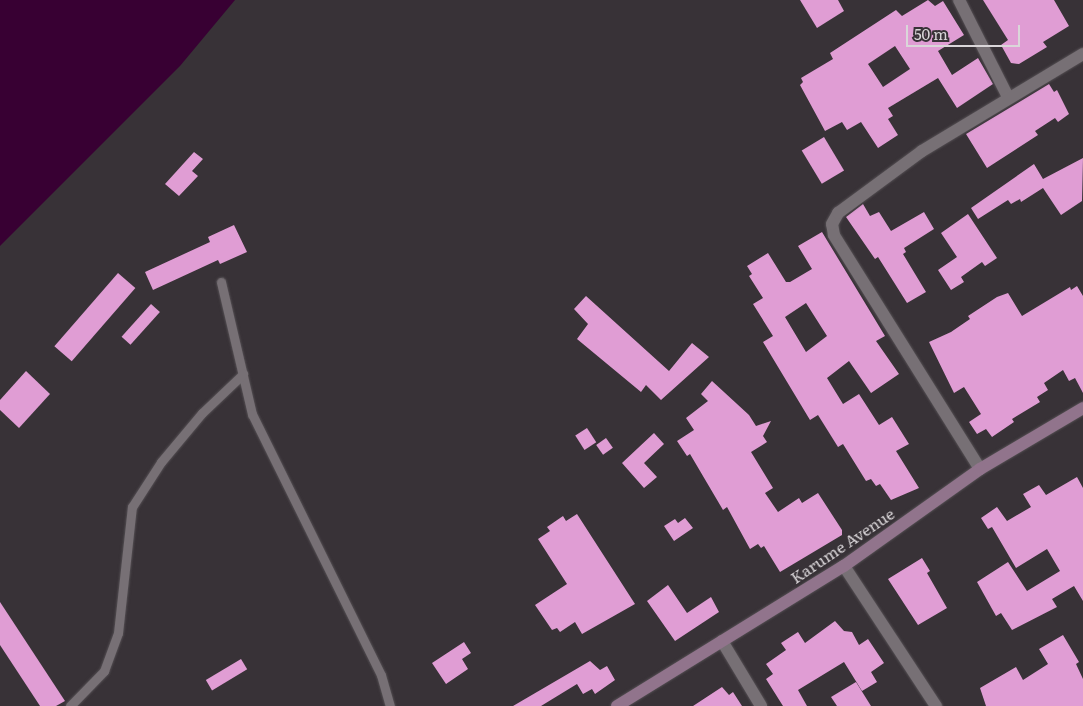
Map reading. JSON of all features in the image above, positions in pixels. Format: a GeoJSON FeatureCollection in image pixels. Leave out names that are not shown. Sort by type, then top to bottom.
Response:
{"type":"FeatureCollection","features":[{"type":"Feature","properties":{"kind":"main road","name":"Karume Avenue"},"geometry":{"type":"LineString","coordinates":[[617,706],[844,566],[980,469],[1083,408]]}},
{"type":"Feature","properties":{"kind":"street"},"geometry":{"type":"LineString","coordinates":[[959,0],[1008,96]]}},
{"type":"Feature","properties":{"kind":"street"},"geometry":{"type":"LineString","coordinates":[[980,469],[834,235],[832,224],[838,213],[922,151],[1008,96],[1083,54]]}},
{"type":"Feature","properties":{"kind":"street"},"geometry":{"type":"LineString","coordinates":[[844,566],[936,706]]}},
{"type":"Feature","properties":{"kind":"street"},"geometry":{"type":"LineString","coordinates":[[722,640],[761,706]]}},
{"type":"Feature","properties":{"kind":"lane"},"geometry":{"type":"LineString","coordinates":[[222,282],[252,414],[380,675],[390,706]]}},
{"type":"Feature","properties":{"kind":"lane"},"geometry":{"type":"LineString","coordinates":[[70,706],[104,671],[118,633],[132,507],[167,455],[202,413],[243,374]]}},
{"type":"Feature","properties":{"kind":"shaded area"},"geometry":{"type":"Polygon","coordinates":[[[0,0],[235,0],[180,66],[0,246],[0,0]]]}},
{"type":"Feature","properties":{"kind":"building"},"geometry":{"type":"Polygon","coordinates":[[[800,0],[838,0],[844,11],[817,28],[800,0]]]}},
{"type":"Feature","properties":{"kind":"building"},"geometry":{"type":"Polygon","coordinates":[[[928,0],[935,6],[943,1],[964,35],[938,51],[952,75],[978,58],[993,84],[957,108],[938,78],[888,108],[893,116],[888,119],[898,135],[878,148],[861,122],[847,130],[842,122],[825,131],[800,85],[803,82],[801,78],[833,59],[830,53],[896,10],[902,16],[928,0]],[[895,46],[868,64],[883,87],[910,69],[895,46]]]}},
{"type":"Feature","properties":{"kind":"building"},"geometry":{"type":"Polygon","coordinates":[[[983,0],[1054,0],[1069,26],[1043,42],[1047,47],[1019,64],[1011,63],[1001,45],[1008,40],[983,0]]]}},
{"type":"Feature","properties":{"kind":"building"},"geometry":{"type":"Polygon","coordinates":[[[1049,84],[1054,92],[1057,90],[1069,114],[1058,122],[1055,118],[1035,131],[1038,135],[987,168],[966,134],[1049,84]]]}},
{"type":"Feature","properties":{"kind":"building"},"geometry":{"type":"Polygon","coordinates":[[[824,137],[844,170],[822,184],[802,150],[824,137]]]}},
{"type":"Feature","properties":{"kind":"building"},"geometry":{"type":"Polygon","coordinates":[[[194,152],[203,159],[192,171],[198,176],[179,196],[165,184],[194,152]]]}},
{"type":"Feature","properties":{"kind":"building"},"geometry":{"type":"Polygon","coordinates":[[[1083,158],[1082,201],[1061,215],[1043,188],[1021,202],[1020,199],[1011,204],[1008,200],[978,219],[971,208],[1034,164],[1043,179],[1083,158]]]}},
{"type":"Feature","properties":{"kind":"building"},"geometry":{"type":"Polygon","coordinates":[[[863,204],[870,216],[879,212],[891,231],[924,212],[934,229],[904,248],[906,252],[903,254],[926,292],[907,303],[878,257],[875,259],[846,217],[863,204]]]}},
{"type":"Feature","properties":{"kind":"building"},"geometry":{"type":"Polygon","coordinates":[[[968,214],[997,258],[985,266],[982,262],[961,277],[964,282],[951,290],[938,270],[957,257],[941,233],[968,214]]]}},
{"type":"Feature","properties":{"kind":"building"},"geometry":{"type":"Polygon","coordinates":[[[234,225],[247,252],[220,264],[218,260],[153,290],[145,272],[210,242],[208,237],[234,225]]]}},
{"type":"Feature","properties":{"kind":"building"},"geometry":{"type":"Polygon","coordinates":[[[822,232],[885,336],[876,341],[899,374],[871,393],[849,361],[827,378],[843,404],[859,394],[879,425],[892,417],[909,444],[896,451],[919,488],[891,500],[880,484],[876,486],[871,479],[866,481],[843,444],[838,447],[818,415],[810,420],[763,342],[773,336],[753,304],[763,298],[749,276],[752,274],[747,266],[768,253],[786,282],[790,282],[812,269],[798,246],[822,232]],[[806,303],[785,317],[806,352],[827,336],[806,303]]]}},
{"type":"Feature","properties":{"kind":"building"},"geometry":{"type":"Polygon","coordinates":[[[118,273],[135,288],[72,361],[54,346],[118,273]]]}},
{"type":"Feature","properties":{"kind":"building"},"geometry":{"type":"Polygon","coordinates":[[[1077,286],[1083,296],[1083,393],[1075,378],[1069,381],[1063,370],[1044,383],[1048,390],[1037,397],[1040,402],[1012,419],[1014,422],[992,437],[986,429],[977,434],[969,422],[981,414],[964,387],[954,393],[929,342],[951,332],[970,319],[968,316],[997,297],[1008,293],[1022,316],[1070,287],[1071,290],[1077,286]]]}},
{"type":"Feature","properties":{"kind":"building"},"geometry":{"type":"Polygon","coordinates":[[[586,296],[669,371],[692,343],[709,357],[661,400],[646,385],[641,392],[577,339],[588,324],[574,309],[586,296]]]}},
{"type":"Feature","properties":{"kind":"building"},"geometry":{"type":"Polygon","coordinates":[[[151,304],[160,312],[130,345],[122,337],[151,304]]]}},
{"type":"Feature","properties":{"kind":"building"},"geometry":{"type":"Polygon","coordinates":[[[26,371],[50,394],[19,428],[0,410],[0,400],[26,371]]]}},
{"type":"Feature","properties":{"kind":"building"},"geometry":{"type":"Polygon","coordinates":[[[712,381],[749,415],[756,426],[771,421],[763,436],[767,442],[751,452],[773,488],[765,493],[778,512],[799,498],[802,503],[818,493],[842,530],[842,535],[780,572],[764,546],[761,548],[758,544],[750,549],[727,507],[723,510],[690,454],[687,456],[677,441],[694,430],[686,418],[708,401],[701,394],[712,381]]]}},
{"type":"Feature","properties":{"kind":"building"},"geometry":{"type":"Polygon","coordinates":[[[587,428],[596,442],[585,450],[575,436],[587,428]]]}},
{"type":"Feature","properties":{"kind":"building"},"geometry":{"type":"Polygon","coordinates":[[[654,433],[664,444],[644,463],[657,477],[644,488],[622,463],[654,433]]]}},
{"type":"Feature","properties":{"kind":"building"},"geometry":{"type":"Polygon","coordinates":[[[606,438],[613,448],[603,455],[596,445],[606,438]]]}},
{"type":"Feature","properties":{"kind":"building"},"geometry":{"type":"Polygon","coordinates":[[[1077,477],[1083,488],[1083,601],[1074,586],[1052,599],[1057,607],[1012,630],[1001,613],[996,616],[977,582],[1008,562],[1027,591],[1060,571],[1047,549],[1016,568],[992,527],[988,529],[981,518],[997,507],[1007,521],[1031,507],[1023,494],[1039,485],[1046,495],[1077,477]]]}},
{"type":"Feature","properties":{"kind":"building"},"geometry":{"type":"Polygon","coordinates":[[[577,514],[635,604],[582,634],[575,622],[560,632],[557,628],[552,630],[535,605],[567,584],[538,539],[550,531],[547,527],[563,516],[566,521],[577,514]]]}},
{"type":"Feature","properties":{"kind":"building"},"geometry":{"type":"Polygon","coordinates":[[[685,518],[693,528],[674,541],[664,526],[675,519],[678,523],[685,518]]]}},
{"type":"Feature","properties":{"kind":"building"},"geometry":{"type":"Polygon","coordinates":[[[922,558],[930,571],[927,573],[947,608],[918,625],[888,579],[922,558]]]}},
{"type":"Feature","properties":{"kind":"building"},"geometry":{"type":"Polygon","coordinates":[[[668,585],[687,613],[711,597],[719,612],[675,641],[647,601],[668,585]]]}},
{"type":"Feature","properties":{"kind":"building"},"geometry":{"type":"Polygon","coordinates":[[[0,602],[65,701],[56,706],[40,706],[0,645],[0,602]]]}},
{"type":"Feature","properties":{"kind":"building"},"geometry":{"type":"Polygon","coordinates":[[[835,621],[844,631],[852,632],[859,645],[868,639],[884,663],[871,672],[877,682],[862,691],[844,662],[798,690],[807,706],[783,706],[766,679],[773,674],[766,664],[786,650],[781,643],[798,632],[805,643],[835,621]]]}},
{"type":"Feature","properties":{"kind":"building"},"geometry":{"type":"Polygon","coordinates":[[[1063,635],[1079,662],[1076,664],[1083,679],[1083,706],[986,706],[980,688],[1016,667],[1023,680],[1048,664],[1039,649],[1063,635]]]}},
{"type":"Feature","properties":{"kind":"building"},"geometry":{"type":"Polygon","coordinates":[[[464,642],[471,653],[462,659],[468,669],[446,684],[432,663],[464,642]]]}},
{"type":"Feature","properties":{"kind":"building"},"geometry":{"type":"Polygon","coordinates":[[[241,659],[247,669],[212,690],[206,680],[241,659]]]}},
{"type":"Feature","properties":{"kind":"building"},"geometry":{"type":"Polygon","coordinates":[[[590,661],[600,670],[607,666],[615,680],[595,694],[592,689],[583,694],[577,684],[541,706],[513,706],[590,661]]]}},
{"type":"Feature","properties":{"kind":"building"},"geometry":{"type":"Polygon","coordinates":[[[856,682],[871,706],[837,706],[831,697],[856,682]]]}},
{"type":"Feature","properties":{"kind":"building"},"geometry":{"type":"Polygon","coordinates":[[[722,687],[729,695],[733,692],[742,706],[693,706],[722,687]]]}}]}
